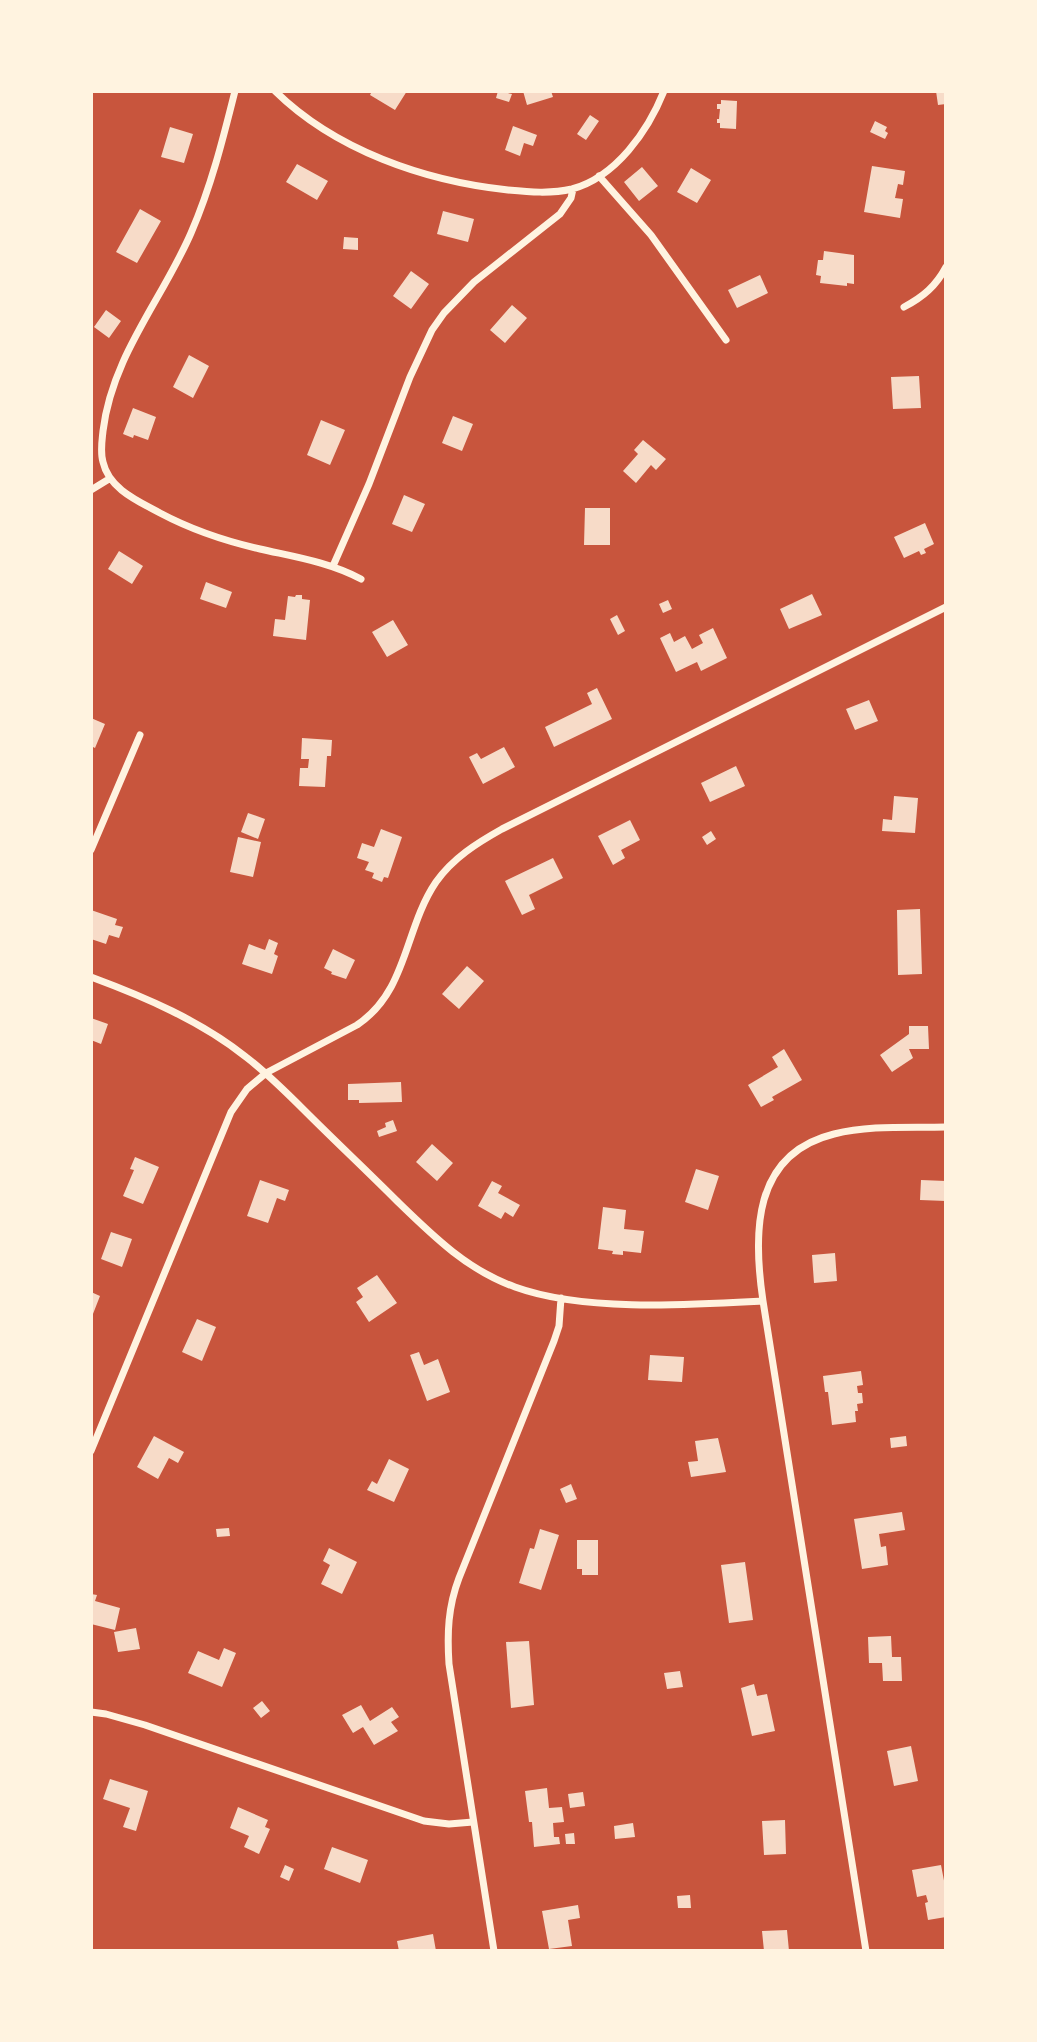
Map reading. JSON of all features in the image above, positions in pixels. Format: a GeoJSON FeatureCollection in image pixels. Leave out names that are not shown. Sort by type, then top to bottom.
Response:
{"type":"FeatureCollection","features":[{"type":"Feature","properties":{"kind":"street"},"geometry":{"type":"LineString","coordinates":[[236,91],[216,165],[191,232],[131,344],[111,390],[105,417],[102,460],[109,479],[158,512],[207,534],[333,566],[362,579]]}},
{"type":"Feature","properties":{"kind":"street"},"geometry":{"type":"LineString","coordinates":[[275,91],[301,114],[376,157],[401,166],[493,188],[544,192],[573,189],[599,176],[629,151],[641,137],[664,91]]}},
{"type":"Feature","properties":{"kind":"street"},"geometry":{"type":"LineString","coordinates":[[599,176],[652,235],[726,340]]}},
{"type":"Feature","properties":{"kind":"street"},"geometry":{"type":"LineString","coordinates":[[333,566],[410,377],[432,330],[444,313],[474,282],[560,214],[573,189]]}},
{"type":"Feature","properties":{"kind":"street"},"geometry":{"type":"LineString","coordinates":[[904,307],[927,293],[937,283],[946,267]]}},
{"type":"Feature","properties":{"kind":"street"},"geometry":{"type":"LineString","coordinates":[[91,490],[109,479]]}},
{"type":"Feature","properties":{"kind":"street"},"geometry":{"type":"LineString","coordinates":[[91,1451],[231,1112],[247,1089],[266,1073],[371,1016],[391,989],[426,899],[456,859],[502,829],[946,607]]}},
{"type":"Feature","properties":{"kind":"street"},"geometry":{"type":"LineString","coordinates":[[91,850],[140,734]]}},
{"type":"Feature","properties":{"kind":"street"},"geometry":{"type":"LineString","coordinates":[[91,977],[208,1031],[247,1057],[434,1237],[495,1280],[561,1298],[664,1305],[763,1301]]}},
{"type":"Feature","properties":{"kind":"street"},"geometry":{"type":"LineString","coordinates":[[866,1951],[763,1301],[758,1266],[759,1219],[763,1199],[782,1164],[816,1140],[858,1130],[946,1127]]}},
{"type":"Feature","properties":{"kind":"street"},"geometry":{"type":"LineString","coordinates":[[494,1951],[449,1664],[447,1618],[451,1598],[554,1341],[559,1325],[561,1298]]}},
{"type":"Feature","properties":{"kind":"street"},"geometry":{"type":"LineString","coordinates":[[91,1712],[145,1725],[424,1821],[449,1824],[473,1822]]}},
{"type":"Feature","properties":{"kind":"building"},"geometry":{"type":"Polygon","coordinates":[[[372,91],[407,91],[395,110],[370,95],[372,91]]]}},
{"type":"Feature","properties":{"kind":"building"},"geometry":{"type":"Polygon","coordinates":[[[498,91],[512,94],[509,102],[496,98],[498,91]]]}},
{"type":"Feature","properties":{"kind":"building"},"geometry":{"type":"Polygon","coordinates":[[[523,91],[551,91],[553,97],[527,105],[523,91]]]}},
{"type":"Feature","properties":{"kind":"building"},"geometry":{"type":"Polygon","coordinates":[[[936,91],[946,91],[946,104],[938,105],[936,91]]]}},
{"type":"Feature","properties":{"kind":"building"},"geometry":{"type":"Polygon","coordinates":[[[721,100],[737,101],[736,129],[720,128],[720,123],[717,123],[720,109],[717,109],[717,104],[721,104],[721,100]]]}},
{"type":"Feature","properties":{"kind":"building"},"geometry":{"type":"Polygon","coordinates":[[[590,115],[599,121],[586,140],[577,134],[590,115]]]}},
{"type":"Feature","properties":{"kind":"building"},"geometry":{"type":"Polygon","coordinates":[[[875,121],[887,127],[885,139],[870,132],[875,121]]]}},
{"type":"Feature","properties":{"kind":"building"},"geometry":{"type":"Polygon","coordinates":[[[513,126],[537,135],[533,146],[524,143],[520,156],[505,150],[513,126]]]}},
{"type":"Feature","properties":{"kind":"building"},"geometry":{"type":"Polygon","coordinates":[[[170,127],[193,134],[184,163],[161,157],[170,127]]]}},
{"type":"Feature","properties":{"kind":"building"},"geometry":{"type":"Polygon","coordinates":[[[297,164],[328,181],[317,200],[286,182],[297,164]]]}},
{"type":"Feature","properties":{"kind":"building"},"geometry":{"type":"Polygon","coordinates":[[[872,166],[905,171],[903,185],[898,184],[895,198],[903,199],[900,218],[864,212],[872,166]]]}},
{"type":"Feature","properties":{"kind":"building"},"geometry":{"type":"Polygon","coordinates":[[[642,167],[658,186],[639,201],[624,182],[642,167]]]}},
{"type":"Feature","properties":{"kind":"building"},"geometry":{"type":"Polygon","coordinates":[[[691,168],[711,180],[697,203],[677,192],[691,168]]]}},
{"type":"Feature","properties":{"kind":"building"},"geometry":{"type":"Polygon","coordinates":[[[140,209],[161,221],[137,263],[116,252],[140,209]]]}},
{"type":"Feature","properties":{"kind":"building"},"geometry":{"type":"Polygon","coordinates":[[[443,211],[474,219],[468,242],[437,234],[443,211]]]}},
{"type":"Feature","properties":{"kind":"building"},"geometry":{"type":"Polygon","coordinates":[[[344,237],[358,238],[358,250],[343,249],[344,237]]]}},
{"type":"Feature","properties":{"kind":"building"},"geometry":{"type":"Polygon","coordinates":[[[824,251],[854,255],[854,284],[847,283],[847,286],[820,283],[821,276],[816,275],[818,260],[823,260],[824,251]]]}},
{"type":"Feature","properties":{"kind":"building"},"geometry":{"type":"Polygon","coordinates":[[[411,271],[429,284],[411,309],[393,296],[411,271]]]}},
{"type":"Feature","properties":{"kind":"building"},"geometry":{"type":"Polygon","coordinates":[[[760,275],[768,293],[737,308],[728,290],[760,275]]]}},
{"type":"Feature","properties":{"kind":"building"},"geometry":{"type":"Polygon","coordinates":[[[512,305],[527,318],[505,343],[490,330],[512,305]]]}},
{"type":"Feature","properties":{"kind":"building"},"geometry":{"type":"Polygon","coordinates":[[[106,310],[121,321],[109,338],[94,327],[106,310]]]}},
{"type":"Feature","properties":{"kind":"building"},"geometry":{"type":"Polygon","coordinates":[[[189,355],[209,366],[193,398],[173,387],[189,355]]]}},
{"type":"Feature","properties":{"kind":"building"},"geometry":{"type":"Polygon","coordinates":[[[919,376],[921,408],[893,409],[891,377],[919,376]]]}},
{"type":"Feature","properties":{"kind":"building"},"geometry":{"type":"Polygon","coordinates":[[[133,408],[156,417],[148,440],[123,434],[133,408]]]}},
{"type":"Feature","properties":{"kind":"building"},"geometry":{"type":"Polygon","coordinates":[[[453,416],[473,424],[462,451],[442,443],[453,416]]]}},
{"type":"Feature","properties":{"kind":"building"},"geometry":{"type":"Polygon","coordinates":[[[321,420],[345,430],[330,465],[307,455],[321,420]]]}},
{"type":"Feature","properties":{"kind":"building"},"geometry":{"type":"Polygon","coordinates":[[[643,440],[666,459],[656,470],[651,465],[636,483],[623,471],[638,454],[634,450],[643,440]]]}},
{"type":"Feature","properties":{"kind":"building"},"geometry":{"type":"Polygon","coordinates":[[[404,495],[425,504],[412,532],[392,524],[404,495]]]}},
{"type":"Feature","properties":{"kind":"building"},"geometry":{"type":"Polygon","coordinates":[[[585,508],[610,508],[610,545],[584,545],[585,508]]]}},
{"type":"Feature","properties":{"kind":"building"},"geometry":{"type":"Polygon","coordinates":[[[925,523],[934,544],[924,549],[926,553],[921,555],[919,551],[904,558],[894,537],[925,523]]]}},
{"type":"Feature","properties":{"kind":"building"},"geometry":{"type":"Polygon","coordinates":[[[119,551],[143,566],[132,584],[108,569],[119,551]]]}},
{"type":"Feature","properties":{"kind":"building"},"geometry":{"type":"Polygon","coordinates":[[[206,582],[232,592],[226,608],[200,599],[206,582]]]}},
{"type":"Feature","properties":{"kind":"building"},"geometry":{"type":"Polygon","coordinates":[[[812,594],[822,615],[789,629],[780,609],[812,594]]]}},
{"type":"Feature","properties":{"kind":"building"},"geometry":{"type":"Polygon","coordinates":[[[296,595],[310,600],[306,640],[273,636],[275,619],[285,620],[288,596],[296,595]]]}},
{"type":"Feature","properties":{"kind":"building"},"geometry":{"type":"Polygon","coordinates":[[[668,600],[672,609],[663,613],[659,604],[668,600]]]}},
{"type":"Feature","properties":{"kind":"building"},"geometry":{"type":"Polygon","coordinates":[[[617,615],[625,631],[618,635],[610,619],[617,615]]]}},
{"type":"Feature","properties":{"kind":"building"},"geometry":{"type":"Polygon","coordinates":[[[393,620],[408,645],[387,657],[372,632],[393,620]]]}},
{"type":"Feature","properties":{"kind":"building"},"geometry":{"type":"Polygon","coordinates":[[[713,628],[727,658],[701,671],[697,662],[676,672],[660,638],[670,633],[674,642],[685,636],[692,649],[703,643],[699,635],[713,628]]]}},
{"type":"Feature","properties":{"kind":"building"},"geometry":{"type":"Polygon","coordinates":[[[597,688],[612,719],[554,747],[545,727],[592,704],[587,693],[597,688]]]}},
{"type":"Feature","properties":{"kind":"building"},"geometry":{"type":"Polygon","coordinates":[[[869,700],[878,721],[855,730],[846,709],[869,700]]]}},
{"type":"Feature","properties":{"kind":"building"},"geometry":{"type":"Polygon","coordinates":[[[91,718],[105,724],[95,748],[91,746],[91,718]]]}},
{"type":"Feature","properties":{"kind":"building"},"geometry":{"type":"Polygon","coordinates":[[[302,738],[332,740],[331,756],[327,756],[325,787],[299,786],[300,768],[308,768],[309,759],[301,759],[302,738]]]}},
{"type":"Feature","properties":{"kind":"building"},"geometry":{"type":"Polygon","coordinates":[[[504,747],[515,767],[483,784],[469,757],[477,753],[481,759],[504,747]]]}},
{"type":"Feature","properties":{"kind":"building"},"geometry":{"type":"Polygon","coordinates":[[[736,766],[745,786],[710,802],[701,783],[736,766]]]}},
{"type":"Feature","properties":{"kind":"building"},"geometry":{"type":"Polygon","coordinates":[[[894,796],[918,798],[915,833],[882,831],[883,819],[892,820],[894,796]]]}},
{"type":"Feature","properties":{"kind":"building"},"geometry":{"type":"Polygon","coordinates":[[[248,813],[265,819],[258,839],[241,832],[248,813]]]}},
{"type":"Feature","properties":{"kind":"building"},"geometry":{"type":"Polygon","coordinates":[[[630,820],[640,840],[621,850],[625,858],[613,865],[598,836],[630,820]]]}},
{"type":"Feature","properties":{"kind":"building"},"geometry":{"type":"Polygon","coordinates":[[[381,829],[402,837],[388,878],[384,877],[382,882],[372,878],[374,873],[365,870],[369,862],[357,858],[362,843],[374,847],[381,829]]]}},
{"type":"Feature","properties":{"kind":"building"},"geometry":{"type":"Polygon","coordinates":[[[711,831],[716,839],[707,845],[702,837],[711,831]]]}},
{"type":"Feature","properties":{"kind":"building"},"geometry":{"type":"Polygon","coordinates":[[[238,837],[261,842],[253,877],[230,872],[238,837]]]}},
{"type":"Feature","properties":{"kind":"building"},"geometry":{"type":"Polygon","coordinates":[[[553,858],[563,878],[529,895],[535,909],[522,915],[505,881],[553,858]]]}},
{"type":"Feature","properties":{"kind":"building"},"geometry":{"type":"Polygon","coordinates":[[[920,909],[922,974],[898,975],[897,910],[920,909]]]}},
{"type":"Feature","properties":{"kind":"building"},"geometry":{"type":"Polygon","coordinates":[[[91,910],[117,919],[115,925],[123,927],[119,938],[109,935],[106,944],[91,939],[91,910]]]}},
{"type":"Feature","properties":{"kind":"building"},"geometry":{"type":"Polygon","coordinates":[[[269,939],[278,943],[274,954],[278,956],[272,974],[242,964],[249,944],[265,950],[269,939]]]}},
{"type":"Feature","properties":{"kind":"building"},"geometry":{"type":"Polygon","coordinates":[[[333,949],[355,960],[346,979],[331,974],[332,972],[324,968],[333,949]]]}},
{"type":"Feature","properties":{"kind":"building"},"geometry":{"type":"Polygon","coordinates":[[[467,966],[484,981],[459,1009],[442,994],[467,966]]]}},
{"type":"Feature","properties":{"kind":"building"},"geometry":{"type":"Polygon","coordinates":[[[91,1018],[108,1024],[101,1044],[91,1040],[91,1018]]]}},
{"type":"Feature","properties":{"kind":"building"},"geometry":{"type":"Polygon","coordinates":[[[909,1026],[928,1026],[929,1049],[909,1049],[913,1058],[892,1072],[880,1055],[909,1034],[909,1026]]]}},
{"type":"Feature","properties":{"kind":"building"},"geometry":{"type":"Polygon","coordinates":[[[784,1049],[802,1080],[772,1097],[774,1100],[761,1107],[748,1085],[778,1067],[772,1057],[784,1049]]]}},
{"type":"Feature","properties":{"kind":"building"},"geometry":{"type":"Polygon","coordinates":[[[401,1082],[402,1102],[359,1103],[359,1100],[348,1100],[348,1084],[401,1082]]]}},
{"type":"Feature","properties":{"kind":"building"},"geometry":{"type":"Polygon","coordinates":[[[393,1120],[397,1131],[379,1137],[377,1131],[393,1120]]]}},
{"type":"Feature","properties":{"kind":"building"},"geometry":{"type":"Polygon","coordinates":[[[432,1144],[453,1163],[437,1181],[416,1162],[432,1144]]]}},
{"type":"Feature","properties":{"kind":"building"},"geometry":{"type":"Polygon","coordinates":[[[135,1157],[159,1167],[143,1204],[123,1196],[134,1170],[130,1169],[135,1157]]]}},
{"type":"Feature","properties":{"kind":"building"},"geometry":{"type":"Polygon","coordinates":[[[696,1169],[719,1176],[708,1210],[685,1202],[696,1169]]]}},
{"type":"Feature","properties":{"kind":"building"},"geometry":{"type":"Polygon","coordinates":[[[260,1180],[289,1190],[285,1201],[277,1198],[268,1223],[247,1216],[260,1180]]]}},
{"type":"Feature","properties":{"kind":"building"},"geometry":{"type":"Polygon","coordinates":[[[921,1180],[946,1181],[946,1201],[920,1200],[921,1180]]]}},
{"type":"Feature","properties":{"kind":"building"},"geometry":{"type":"Polygon","coordinates":[[[492,1181],[502,1186],[498,1193],[520,1205],[513,1217],[505,1212],[501,1219],[478,1206],[492,1181]]]}},
{"type":"Feature","properties":{"kind":"building"},"geometry":{"type":"Polygon","coordinates":[[[603,1207],[626,1210],[624,1229],[644,1231],[641,1253],[623,1251],[623,1255],[612,1254],[613,1251],[598,1249],[603,1207]]]}},
{"type":"Feature","properties":{"kind":"building"},"geometry":{"type":"Polygon","coordinates":[[[111,1232],[132,1239],[122,1267],[101,1259],[111,1232]]]}},
{"type":"Feature","properties":{"kind":"building"},"geometry":{"type":"Polygon","coordinates":[[[835,1253],[837,1281],[814,1283],[812,1255],[835,1253]]]}},
{"type":"Feature","properties":{"kind":"building"},"geometry":{"type":"Polygon","coordinates":[[[377,1275],[397,1303],[369,1322],[356,1302],[363,1297],[357,1288],[377,1275]]]}},
{"type":"Feature","properties":{"kind":"building"},"geometry":{"type":"Polygon","coordinates":[[[91,1292],[100,1296],[91,1319],[91,1292]]]}},
{"type":"Feature","properties":{"kind":"building"},"geometry":{"type":"Polygon","coordinates":[[[197,1319],[216,1327],[202,1361],[182,1352],[197,1319]]]}},
{"type":"Feature","properties":{"kind":"building"},"geometry":{"type":"Polygon","coordinates":[[[419,1352],[424,1365],[438,1359],[450,1392],[427,1401],[410,1355],[419,1352]]]}},
{"type":"Feature","properties":{"kind":"building"},"geometry":{"type":"Polygon","coordinates":[[[650,1355],[684,1357],[682,1382],[648,1380],[650,1355]]]}},
{"type":"Feature","properties":{"kind":"building"},"geometry":{"type":"Polygon","coordinates":[[[861,1371],[863,1385],[857,1386],[858,1393],[862,1393],[863,1403],[857,1404],[856,1422],[832,1425],[823,1376],[861,1371]]]}},
{"type":"Feature","properties":{"kind":"building"},"geometry":{"type":"Polygon","coordinates":[[[154,1436],[184,1452],[178,1463],[169,1458],[158,1479],[137,1467],[154,1436]]]}},
{"type":"Feature","properties":{"kind":"building"},"geometry":{"type":"Polygon","coordinates":[[[906,1436],[907,1446],[891,1448],[890,1438],[906,1436]]]}},
{"type":"Feature","properties":{"kind":"building"},"geometry":{"type":"Polygon","coordinates":[[[718,1438],[726,1472],[691,1477],[688,1462],[698,1461],[695,1441],[718,1438]]]}},
{"type":"Feature","properties":{"kind":"building"},"geometry":{"type":"Polygon","coordinates":[[[389,1459],[409,1469],[394,1502],[367,1490],[372,1481],[377,1484],[389,1459]]]}},
{"type":"Feature","properties":{"kind":"building"},"geometry":{"type":"Polygon","coordinates":[[[571,1484],[577,1499],[566,1503],[560,1489],[571,1484]]]}},
{"type":"Feature","properties":{"kind":"building"},"geometry":{"type":"Polygon","coordinates":[[[902,1512],[905,1530],[879,1534],[881,1547],[886,1546],[888,1565],[862,1569],[854,1519],[902,1512]]]}},
{"type":"Feature","properties":{"kind":"building"},"geometry":{"type":"Polygon","coordinates":[[[229,1528],[230,1536],[217,1537],[216,1529],[229,1528]]]}},
{"type":"Feature","properties":{"kind":"building"},"geometry":{"type":"Polygon","coordinates":[[[540,1529],[559,1535],[541,1590],[519,1583],[530,1548],[534,1549],[540,1529]]]}},
{"type":"Feature","properties":{"kind":"building"},"geometry":{"type":"Polygon","coordinates":[[[577,1540],[598,1540],[598,1575],[582,1575],[582,1569],[577,1569],[577,1540]]]}},
{"type":"Feature","properties":{"kind":"building"},"geometry":{"type":"Polygon","coordinates":[[[329,1548],[357,1562],[342,1594],[321,1584],[330,1565],[323,1561],[329,1548]]]}},
{"type":"Feature","properties":{"kind":"building"},"geometry":{"type":"Polygon","coordinates":[[[745,1562],[753,1620],[729,1623],[721,1565],[745,1562]]]}},
{"type":"Feature","properties":{"kind":"building"},"geometry":{"type":"Polygon","coordinates":[[[91,1594],[97,1595],[95,1601],[120,1608],[115,1630],[91,1624],[91,1594]]]}},
{"type":"Feature","properties":{"kind":"building"},"geometry":{"type":"Polygon","coordinates":[[[136,1628],[140,1649],[118,1652],[114,1632],[136,1628]]]}},
{"type":"Feature","properties":{"kind":"building"},"geometry":{"type":"Polygon","coordinates":[[[891,1636],[892,1657],[901,1657],[902,1681],[883,1681],[882,1663],[869,1663],[868,1637],[891,1636]]]}},
{"type":"Feature","properties":{"kind":"building"},"geometry":{"type":"Polygon","coordinates":[[[529,1641],[534,1705],[511,1708],[506,1642],[529,1641]]]}},
{"type":"Feature","properties":{"kind":"building"},"geometry":{"type":"Polygon","coordinates":[[[224,1648],[236,1653],[222,1687],[188,1673],[198,1651],[219,1660],[224,1648]]]}},
{"type":"Feature","properties":{"kind":"building"},"geometry":{"type":"Polygon","coordinates":[[[680,1671],[683,1687],[667,1689],[664,1673],[680,1671]]]}},
{"type":"Feature","properties":{"kind":"building"},"geometry":{"type":"Polygon","coordinates":[[[754,1684],[757,1696],[767,1694],[775,1731],[752,1736],[741,1688],[754,1684]]]}},
{"type":"Feature","properties":{"kind":"building"},"geometry":{"type":"Polygon","coordinates":[[[262,1701],[270,1711],[261,1718],[253,1708],[262,1701]]]}},
{"type":"Feature","properties":{"kind":"building"},"geometry":{"type":"Polygon","coordinates":[[[361,1705],[370,1721],[392,1707],[399,1717],[391,1722],[398,1731],[374,1745],[363,1727],[353,1733],[342,1715],[361,1705]]]}},
{"type":"Feature","properties":{"kind":"building"},"geometry":{"type":"Polygon","coordinates":[[[911,1746],[918,1781],[894,1786],[887,1751],[911,1746]]]}},
{"type":"Feature","properties":{"kind":"building"},"geometry":{"type":"Polygon","coordinates":[[[110,1779],[148,1791],[136,1831],[123,1827],[130,1808],[103,1799],[110,1779]]]}},
{"type":"Feature","properties":{"kind":"building"},"geometry":{"type":"Polygon","coordinates":[[[547,1788],[549,1808],[562,1807],[564,1822],[553,1823],[554,1837],[559,1837],[560,1844],[534,1847],[525,1791],[547,1788]]]}},
{"type":"Feature","properties":{"kind":"building"},"geometry":{"type":"Polygon","coordinates":[[[583,1792],[585,1806],[570,1808],[568,1794],[583,1792]]]}},
{"type":"Feature","properties":{"kind":"building"},"geometry":{"type":"Polygon","coordinates":[[[238,1807],[268,1820],[265,1827],[270,1829],[259,1854],[244,1847],[249,1836],[230,1828],[238,1807]]]}},
{"type":"Feature","properties":{"kind":"building"},"geometry":{"type":"Polygon","coordinates":[[[785,1820],[786,1854],[764,1855],[762,1821],[785,1820]]]}},
{"type":"Feature","properties":{"kind":"building"},"geometry":{"type":"Polygon","coordinates":[[[633,1823],[635,1837],[615,1839],[614,1826],[633,1823]]]}},
{"type":"Feature","properties":{"kind":"building"},"geometry":{"type":"Polygon","coordinates":[[[574,1833],[575,1844],[566,1844],[565,1834],[574,1833]]]}},
{"type":"Feature","properties":{"kind":"building"},"geometry":{"type":"Polygon","coordinates":[[[332,1847],[368,1860],[360,1883],[324,1869],[332,1847]]]}},
{"type":"Feature","properties":{"kind":"building"},"geometry":{"type":"Polygon","coordinates":[[[285,1865],[294,1869],[289,1881],[280,1877],[285,1865]]]}},
{"type":"Feature","properties":{"kind":"building"},"geometry":{"type":"Polygon","coordinates":[[[941,1865],[946,1891],[946,1917],[928,1920],[926,1895],[917,1897],[912,1870],[941,1865]]]}},
{"type":"Feature","properties":{"kind":"building"},"geometry":{"type":"Polygon","coordinates":[[[690,1895],[691,1908],[678,1908],[677,1896],[690,1895]]]}},
{"type":"Feature","properties":{"kind":"building"},"geometry":{"type":"Polygon","coordinates":[[[578,1905],[580,1918],[568,1920],[572,1946],[549,1949],[542,1911],[578,1905]]]}},
{"type":"Feature","properties":{"kind":"building"},"geometry":{"type":"Polygon","coordinates":[[[787,1930],[789,1951],[764,1951],[762,1931],[787,1930]]]}},
{"type":"Feature","properties":{"kind":"building"},"geometry":{"type":"Polygon","coordinates":[[[433,1934],[436,1951],[399,1951],[397,1941],[433,1934]]]}}]}
